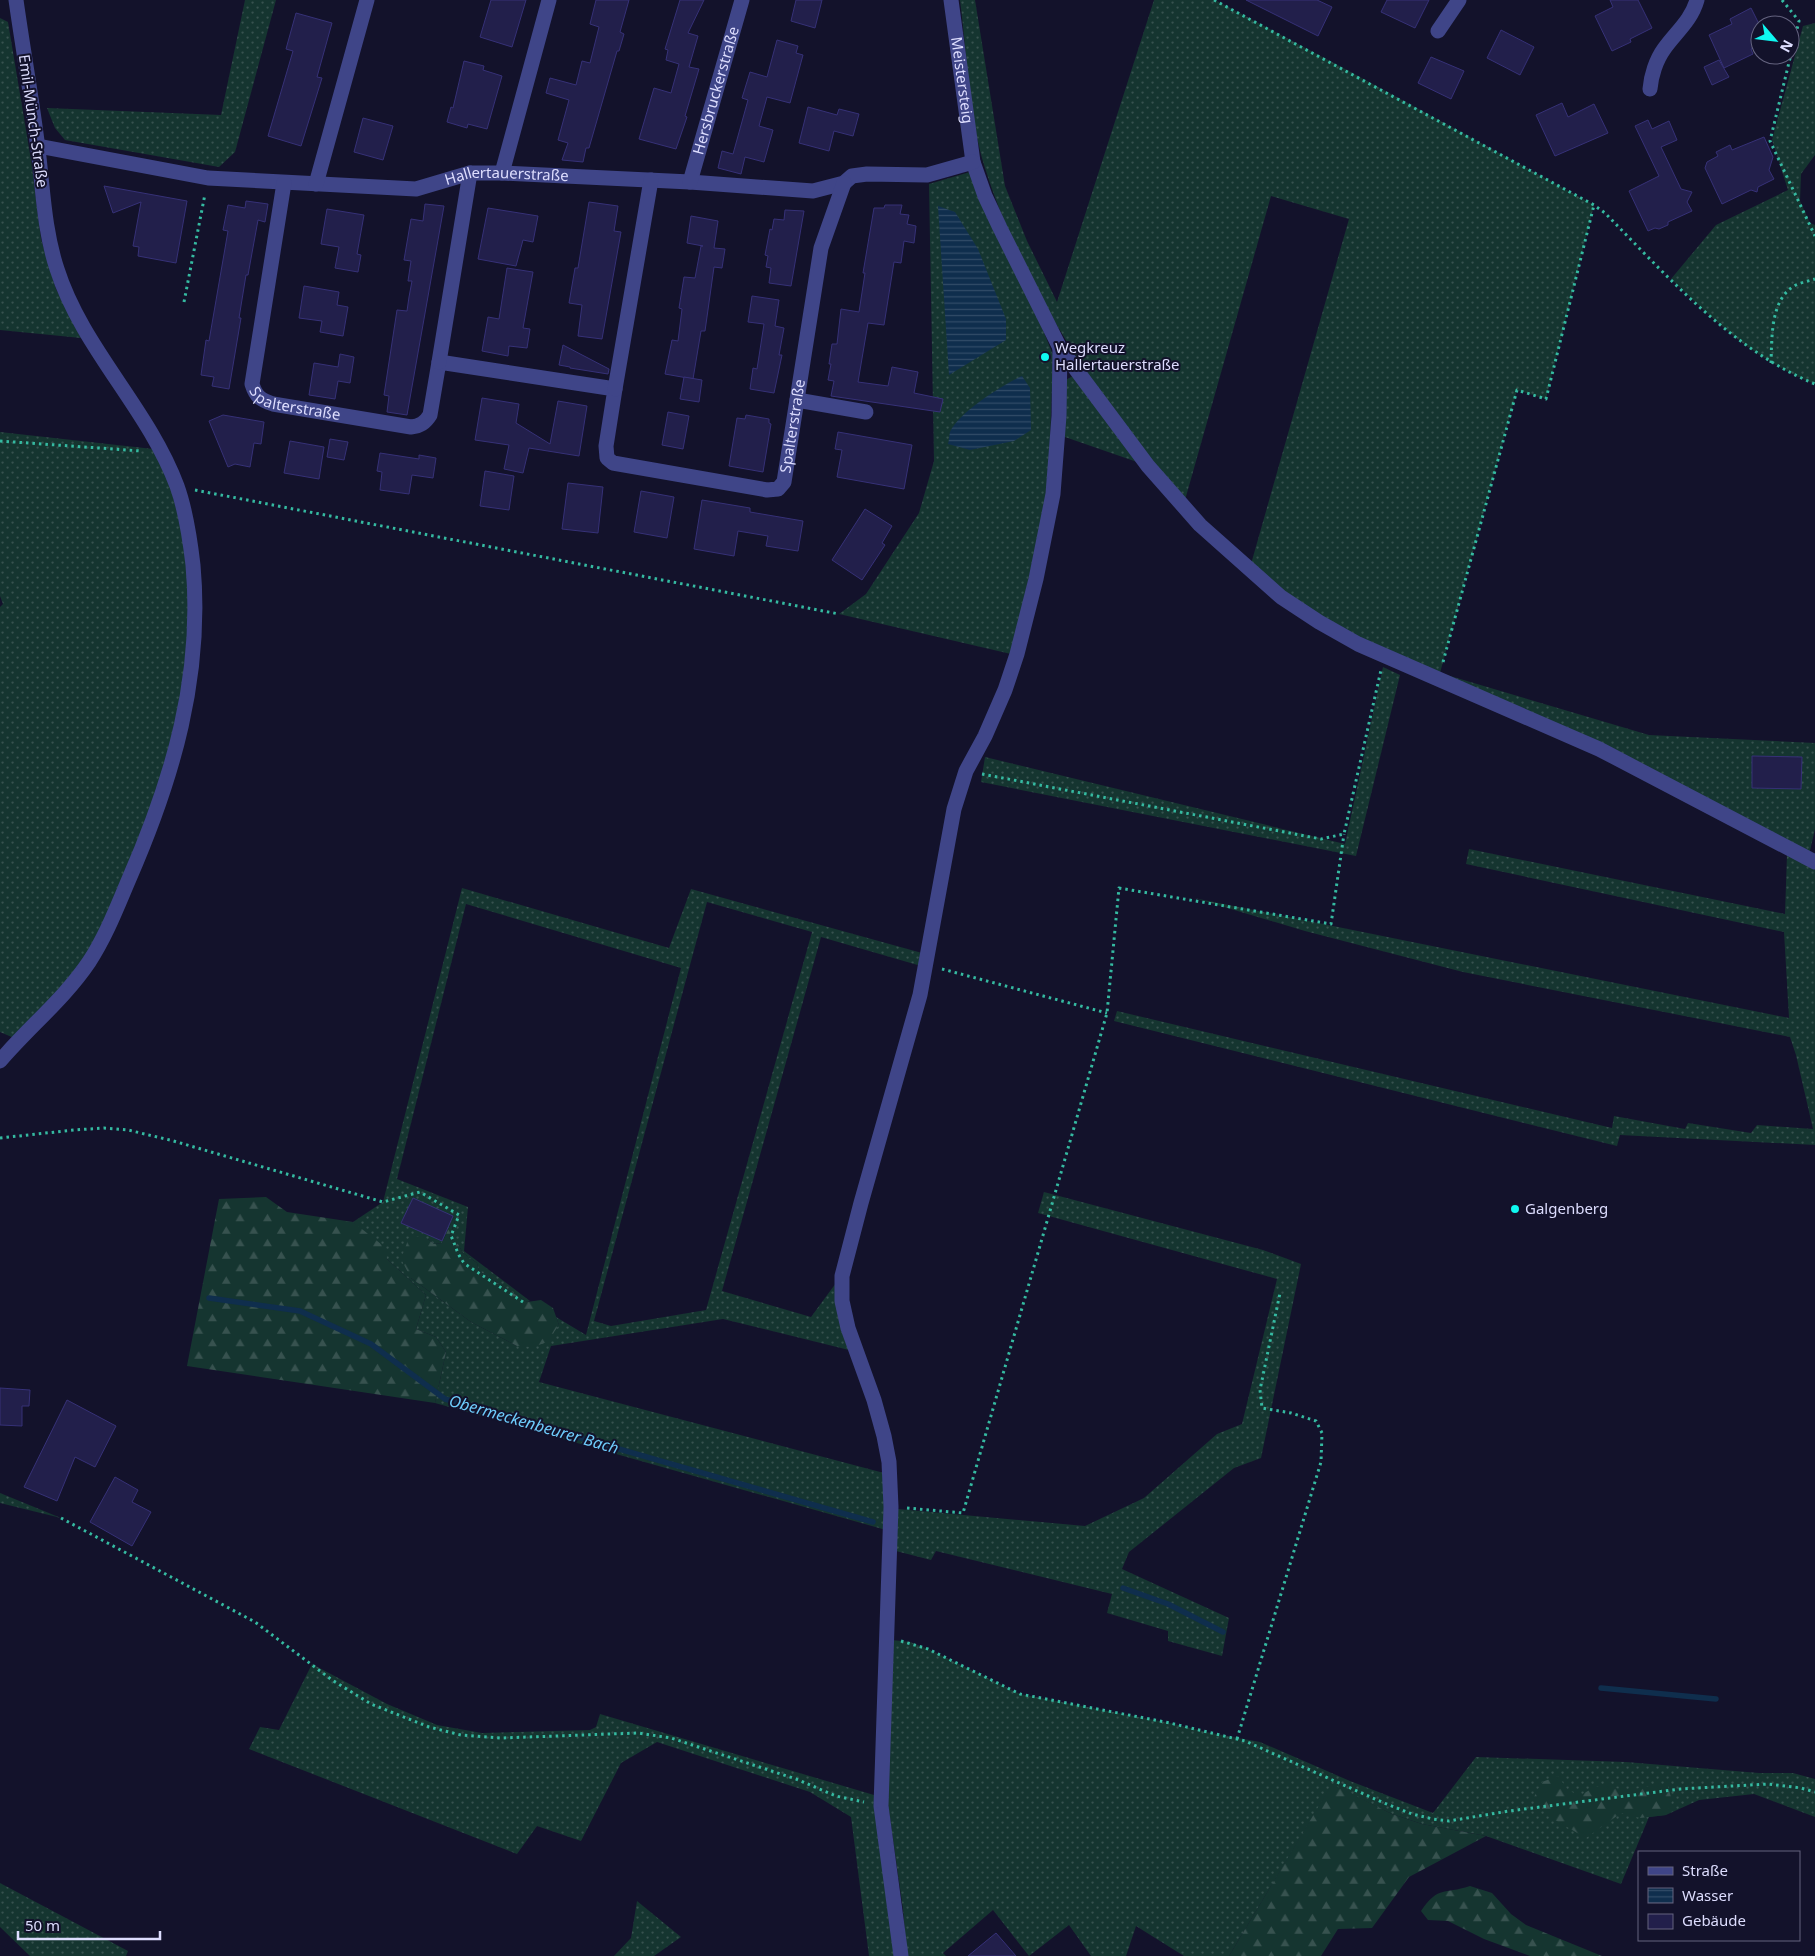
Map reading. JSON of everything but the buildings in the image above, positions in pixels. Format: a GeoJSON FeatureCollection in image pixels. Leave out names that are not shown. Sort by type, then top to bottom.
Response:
{"type":"FeatureCollection","features":[{"type":"Feature","properties":{"kind":"street","name":"Emil-Münch-Straße"},"geometry":{"type":"LineString","coordinates":[[0,1061],[61,997],[89,963],[104,938],[138,859],[177,748],[190,687],[195,622],[195,587],[192,553],[177,487],[162,452],[73,310],[56,266],[50,242],[16,0]]}},
{"type":"Feature","properties":{"kind":"street"},"geometry":{"type":"LineString","coordinates":[[316,184],[367,0]]}},
{"type":"Feature","properties":{"kind":"street"},"geometry":{"type":"LineString","coordinates":[[502,173],[549,0]]}},
{"type":"Feature","properties":{"kind":"street","name":"Hersbruckerstraße"},"geometry":{"type":"LineString","coordinates":[[690,182],[742,0]]}},
{"type":"Feature","properties":{"kind":"street","name":"Meistersteig"},"geometry":{"type":"LineString","coordinates":[[952,0],[973,162],[989,204],[1060,348],[1148,466],[1200,525],[1281,597],[1319,622],[1358,644],[1599,749],[1815,862]]}},
{"type":"Feature","properties":{"kind":"street"},"geometry":{"type":"LineString","coordinates":[[1438,31],[1459,0]]}},
{"type":"Feature","properties":{"kind":"street"},"geometry":{"type":"LineString","coordinates":[[1650,89],[1651,78],[1664,50],[1689,20],[1697,0]]}},
{"type":"Feature","properties":{"kind":"street","name":"Hallertauerstraße"},"geometry":{"type":"LineString","coordinates":[[38,146],[208,178],[416,189],[470,173],[502,173],[690,182],[813,191],[844,183],[852,176],[867,174],[927,175],[973,162]]}},
{"type":"Feature","properties":{"kind":"street","name":"Spalterstraße"},"geometry":{"type":"LineString","coordinates":[[284,183],[252,384],[255,395],[273,404],[418,426],[425,422],[430,415],[470,173]]}},
{"type":"Feature","properties":{"kind":"street","name":"Spalterstraße"},"geometry":{"type":"LineString","coordinates":[[651,180],[614,390],[606,446],[607,458],[613,463],[767,490],[778,489],[784,482],[822,248],[844,183]]}},
{"type":"Feature","properties":{"kind":"street"},"geometry":{"type":"LineString","coordinates":[[901,1956],[881,1806],[891,1507],[889,1462],[874,1400],[848,1328],[842,1301],[842,1276],[920,995],[951,826],[966,772],[985,736],[1005,690],[1017,654],[1040,562],[1053,494],[1060,348]]}},
{"type":"Feature","properties":{"kind":"street"},"geometry":{"type":"LineString","coordinates":[[439,362],[614,390]]}},
{"type":"Feature","properties":{"kind":"street"},"geometry":{"type":"LineString","coordinates":[[797,400],[866,412]]}},
{"type":"Feature","properties":{"kind":"path"},"geometry":{"type":"LineString","coordinates":[[1214,0],[1594,205],[1605,213],[1742,344],[1771,363],[1815,384]]}},
{"type":"Feature","properties":{"kind":"path"},"geometry":{"type":"LineString","coordinates":[[1782,0],[1799,21],[1770,141],[1815,236]]}},
{"type":"Feature","properties":{"kind":"path"},"geometry":{"type":"LineString","coordinates":[[184,302],[208,178]]}},
{"type":"Feature","properties":{"kind":"path"},"geometry":{"type":"LineString","coordinates":[[1438,680],[1517,390],[1546,399],[1594,205]]}},
{"type":"Feature","properties":{"kind":"path"},"geometry":{"type":"LineString","coordinates":[[1771,363],[1773,322],[1781,300],[1795,285],[1815,279]]}},
{"type":"Feature","properties":{"kind":"path"},"geometry":{"type":"LineString","coordinates":[[0,441],[162,452]]}},
{"type":"Feature","properties":{"kind":"path"},"geometry":{"type":"LineString","coordinates":[[177,487],[840,614]]}},
{"type":"Feature","properties":{"kind":"path"},"geometry":{"type":"LineString","coordinates":[[891,1507],[964,1513],[1107,1013],[1119,888],[1330,924],[1344,834],[1384,655]]}},
{"type":"Feature","properties":{"kind":"path"},"geometry":{"type":"LineString","coordinates":[[966,772],[1321,839],[1344,834]]}},
{"type":"Feature","properties":{"kind":"path"},"geometry":{"type":"LineString","coordinates":[[927,965],[1107,1013]]}},
{"type":"Feature","properties":{"kind":"path"},"geometry":{"type":"LineString","coordinates":[[0,1138],[84,1129],[128,1130],[383,1202],[420,1192],[459,1214],[451,1236],[457,1246],[458,1256],[465,1264],[523,1302]]}},
{"type":"Feature","properties":{"kind":"path"},"geometry":{"type":"LineString","coordinates":[[1236,1739],[1321,1462],[1322,1433],[1316,1421],[1291,1412],[1262,1408],[1260,1390],[1280,1293]]}},
{"type":"Feature","properties":{"kind":"path"},"geometry":{"type":"LineString","coordinates":[[61,1518],[255,1622],[332,1680],[371,1704],[429,1728],[460,1735],[501,1738],[638,1733],[671,1738],[796,1779],[836,1796],[881,1806]]}},
{"type":"Feature","properties":{"kind":"path"},"geometry":{"type":"LineString","coordinates":[[886,1640],[910,1642],[928,1649],[1020,1694],[1170,1723],[1245,1741],[1412,1814],[1449,1821],[1509,1811],[1680,1789],[1768,1784],[1793,1786],[1815,1792]]}},
{"type":"Feature","properties":{"kind":"green space"},"geometry":{"type":"Polygon","coordinates":[[[245,0],[276,0],[235,152],[219,167],[65,140],[55,128],[47,108],[221,115],[245,0]]]}},
{"type":"Feature","properties":{"kind":"green space"},"geometry":{"type":"Polygon","coordinates":[[[960,0],[975,0],[1005,186],[1027,241],[1057,302],[1154,0],[1215,0],[1594,205],[1546,399],[1517,390],[1440,673],[1649,735],[1815,743],[1815,829],[1809,855],[1347,632],[1297,601],[1251,564],[1349,219],[1271,196],[1185,500],[1151,462],[1099,393],[1061,332],[1010,235],[985,168],[975,128],[960,0]]]}},
{"type":"Feature","properties":{"kind":"green space"},"geometry":{"type":"Polygon","coordinates":[[[0,18],[8,22],[31,160],[41,239],[56,289],[81,338],[0,330],[0,18]]]}},
{"type":"Feature","properties":{"kind":"green space"},"geometry":{"type":"Polygon","coordinates":[[[1815,23],[1815,155],[1801,174],[1800,201],[1810,223],[1815,225],[1815,384],[1774,364],[1755,352],[1704,311],[1671,279],[1716,225],[1788,190],[1772,140],[1792,65],[1800,65],[1800,37],[1803,26],[1815,23]]]}},
{"type":"Feature","properties":{"kind":"green space"},"geometry":{"type":"Polygon","coordinates":[[[970,172],[1053,355],[1049,471],[1044,513],[1011,654],[839,614],[866,594],[919,513],[934,461],[929,184],[970,172]]]}},
{"type":"Feature","properties":{"kind":"green space"},"geometry":{"type":"Polygon","coordinates":[[[1076,374],[1137,462],[1065,437],[1066,380],[1076,374]]]}},
{"type":"Feature","properties":{"kind":"green space"},"geometry":{"type":"Polygon","coordinates":[[[0,432],[153,449],[169,483],[178,514],[188,562],[190,621],[185,685],[156,797],[106,921],[77,970],[14,1038],[0,1032],[0,607],[3,604],[0,596],[0,432]]]}},
{"type":"Feature","properties":{"kind":"green space"},"geometry":{"type":"Polygon","coordinates":[[[1383,667],[1400,675],[1356,856],[981,782],[985,757],[1345,844],[1383,667]]]}},
{"type":"Feature","properties":{"kind":"green space"},"geometry":{"type":"Polygon","coordinates":[[[1469,849],[1785,914],[1787,854],[1815,868],[1815,1145],[1620,1135],[1617,1146],[1114,1021],[1117,1011],[1612,1128],[1614,1116],[1685,1129],[1688,1123],[1751,1133],[1757,1125],[1813,1129],[1790,1037],[1463,972],[1305,931],[1194,898],[1789,1018],[1784,932],[1466,864],[1469,849]]]}},
{"type":"Feature","properties":{"kind":"green space"},"geometry":{"type":"Polygon","coordinates":[[[462,888],[669,948],[691,889],[922,953],[921,966],[821,937],[722,1291],[811,1317],[836,1283],[849,1350],[723,1319],[551,1346],[539,1382],[884,1473],[886,1530],[435,1403],[446,1352],[436,1337],[416,1329],[426,1295],[387,1259],[353,1222],[383,1202],[462,888]],[[707,902],[594,1321],[611,1326],[706,1310],[812,932],[707,902]],[[466,904],[397,1179],[468,1207],[464,1251],[530,1301],[527,1302],[479,1271],[477,1263],[463,1253],[458,1244],[449,1238],[456,1219],[454,1217],[442,1243],[434,1244],[428,1239],[411,1278],[471,1322],[517,1346],[559,1325],[556,1317],[586,1335],[681,968],[466,904]]]}},
{"type":"Feature","properties":{"kind":"green space"},"geometry":{"type":"Polygon","coordinates":[[[1044,1192],[1263,1250],[1301,1264],[1261,1458],[1234,1468],[1129,1552],[1122,1569],[1229,1618],[1222,1656],[1168,1641],[1168,1631],[1107,1613],[1112,1594],[936,1551],[931,1560],[896,1551],[898,1509],[1085,1526],[1144,1498],[1217,1434],[1242,1424],[1277,1279],[1038,1213],[1044,1192]]]}},
{"type":"Feature","properties":{"kind":"green space"},"geometry":{"type":"Polygon","coordinates":[[[266,1197],[287,1212],[353,1222],[386,1248],[387,1259],[426,1295],[416,1329],[436,1337],[446,1352],[435,1403],[187,1366],[219,1199],[266,1197]]]}},
{"type":"Feature","properties":{"kind":"green space"},"geometry":{"type":"Polygon","coordinates":[[[454,1217],[456,1218],[449,1238],[458,1244],[463,1253],[477,1263],[479,1271],[527,1302],[541,1300],[553,1308],[559,1325],[547,1342],[533,1347],[517,1346],[471,1322],[411,1278],[401,1259],[410,1235],[428,1239],[434,1244],[442,1243],[454,1217]]]}},
{"type":"Feature","properties":{"kind":"green space"},"geometry":{"type":"Polygon","coordinates":[[[0,1493],[61,1518],[0,1503],[0,1493]]]}},
{"type":"Feature","properties":{"kind":"green space"},"geometry":{"type":"Polygon","coordinates":[[[892,1640],[910,1642],[928,1649],[1020,1694],[1260,1742],[1350,1781],[1433,1813],[1476,1757],[1626,1762],[1759,1773],[1793,1773],[1815,1779],[1815,1817],[1754,1794],[1699,1800],[1666,1815],[1649,1817],[1621,1884],[1486,1836],[1422,1824],[1392,1814],[1332,1785],[1229,1956],[1184,1956],[1136,1926],[1126,1956],[1091,1956],[1069,1925],[1029,1956],[993,1910],[943,1953],[946,1956],[907,1956],[903,1909],[888,1804],[892,1640]]]}},
{"type":"Feature","properties":{"kind":"green space"},"geometry":{"type":"Polygon","coordinates":[[[312,1664],[387,1704],[437,1725],[482,1733],[590,1730],[596,1727],[600,1714],[874,1795],[896,1956],[869,1956],[851,1817],[810,1792],[657,1742],[621,1763],[581,1841],[537,1826],[517,1854],[249,1749],[260,1727],[279,1730],[312,1664]]]}},
{"type":"Feature","properties":{"kind":"green space"},"geometry":{"type":"Polygon","coordinates":[[[1558,1776],[1567,1789],[1579,1796],[1595,1787],[1608,1785],[1624,1791],[1667,1783],[1672,1801],[1666,1815],[1640,1818],[1621,1813],[1586,1838],[1548,1816],[1533,1799],[1542,1782],[1558,1776]]]}},
{"type":"Feature","properties":{"kind":"green space"},"geometry":{"type":"Polygon","coordinates":[[[1332,1784],[1392,1814],[1422,1824],[1486,1836],[1409,1877],[1372,1928],[1338,1929],[1321,1956],[1229,1956],[1332,1784]]]}},
{"type":"Feature","properties":{"kind":"green space"},"geometry":{"type":"Polygon","coordinates":[[[0,1883],[128,1951],[126,1956],[30,1956],[0,1927],[0,1883]]]}},
{"type":"Feature","properties":{"kind":"green space"},"geometry":{"type":"Polygon","coordinates":[[[1470,1886],[1492,1893],[1511,1914],[1526,1925],[1602,1956],[1530,1956],[1484,1939],[1448,1921],[1428,1920],[1421,1911],[1432,1897],[1437,1894],[1470,1886]]]}},
{"type":"Feature","properties":{"kind":"green space"},"geometry":{"type":"Polygon","coordinates":[[[637,1901],[681,1937],[654,1956],[614,1956],[631,1938],[637,1901]]]}},
{"type":"Feature","properties":{"kind":"water"},"geometry":{"type":"Polygon","coordinates":[[[938,206],[955,212],[978,249],[1006,319],[1006,340],[949,375],[938,206]]]}},
{"type":"Feature","properties":{"kind":"water"},"geometry":{"type":"Polygon","coordinates":[[[1022,376],[1030,388],[1031,430],[1014,441],[970,450],[948,444],[950,432],[962,416],[993,392],[1022,376]]]}},
{"type":"Feature","properties":{"kind":"waterway","name":"Obermeckenbeurer Bach"},"geometry":{"type":"LineString","coordinates":[[209,1298],[300,1311],[371,1344],[445,1399],[873,1522]]}},
{"type":"Feature","properties":{"kind":"waterway","name":"Obermeckenbeurer Bach"},"geometry":{"type":"LineString","coordinates":[[1123,1588],[1168,1604],[1223,1632]]}},
{"type":"Feature","properties":{"kind":"waterway","name":"Obermeckenbeurer Bach"},"geometry":{"type":"LineString","coordinates":[[1601,1688],[1716,1699]]}},
{"type":"Feature","properties":{"kind":"place","name":"Wegkreuz Hallertauerstraße"},"geometry":{"type":"Point","coordinates":[1045,357]}},
{"type":"Feature","properties":{"kind":"place","name":"Galgenberg"},"geometry":{"type":"Point","coordinates":[1515,1209]}}]}
